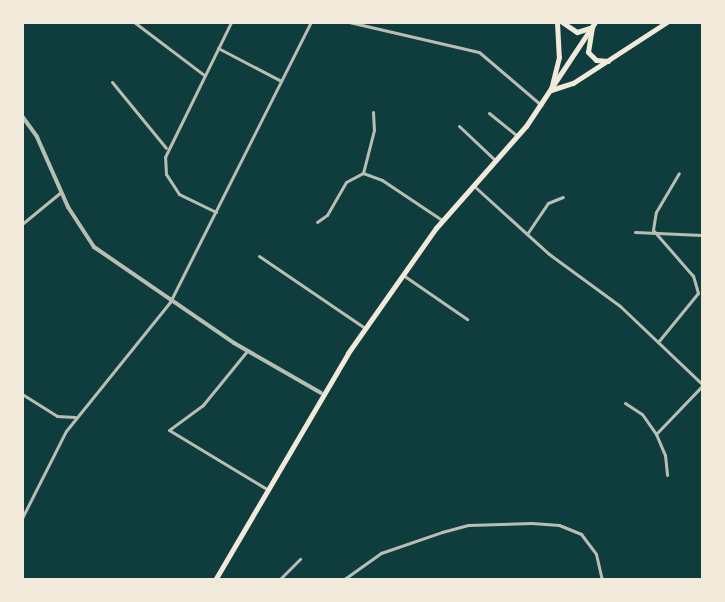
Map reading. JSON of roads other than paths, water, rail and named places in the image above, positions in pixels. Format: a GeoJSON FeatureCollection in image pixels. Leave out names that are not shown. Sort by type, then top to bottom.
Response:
{"type":"FeatureCollection","features":[{"type":"Feature","properties":{"kind":"main road"},"geometry":{"type":"LineString","coordinates":[[551,90],[559,57],[557,22]]}},
{"type":"Feature","properties":{"kind":"main road"},"geometry":{"type":"LineString","coordinates":[[562,22],[576,32],[594,25]]}},
{"type":"Feature","properties":{"kind":"main road"},"geometry":{"type":"LineString","coordinates":[[551,90],[573,83],[667,22]]}},
{"type":"Feature","properties":{"kind":"main road"},"geometry":{"type":"LineString","coordinates":[[215,580],[265,488],[321,393],[365,328],[442,221],[518,136],[594,25]]}},
{"type":"Feature","properties":{"kind":"main road"},"geometry":{"type":"LineString","coordinates":[[594,25],[588,52],[596,60],[609,61]]}},
{"type":"Feature","properties":{"kind":"street"},"geometry":{"type":"LineString","coordinates":[[134,22],[204,74]]}},
{"type":"Feature","properties":{"kind":"street"},"geometry":{"type":"LineString","coordinates":[[216,212],[186,200],[174,189],[166,174],[166,148],[231,22]]}},
{"type":"Feature","properties":{"kind":"street"},"geometry":{"type":"LineString","coordinates":[[22,518],[77,415],[170,302],[311,22]]}},
{"type":"Feature","properties":{"kind":"street"},"geometry":{"type":"LineString","coordinates":[[349,22],[479,52],[541,105]]}},
{"type":"Feature","properties":{"kind":"street"},"geometry":{"type":"LineString","coordinates":[[218,48],[281,81]]}},
{"type":"Feature","properties":{"kind":"street"},"geometry":{"type":"LineString","coordinates":[[112,82],[166,148]]}},
{"type":"Feature","properties":{"kind":"street"},"geometry":{"type":"LineString","coordinates":[[318,222],[327,215],[346,182],[363,173],[374,130],[373,112]]}},
{"type":"Feature","properties":{"kind":"street"},"geometry":{"type":"LineString","coordinates":[[489,113],[518,136]]}},
{"type":"Feature","properties":{"kind":"street"},"geometry":{"type":"LineString","coordinates":[[22,116],[37,136],[61,192],[94,247],[170,302],[246,351],[321,393]]}},
{"type":"Feature","properties":{"kind":"street"},"geometry":{"type":"LineString","coordinates":[[459,126],[496,161]]}},
{"type":"Feature","properties":{"kind":"street"},"geometry":{"type":"LineString","coordinates":[[363,173],[382,180],[442,221]]}},
{"type":"Feature","properties":{"kind":"street"},"geometry":{"type":"LineString","coordinates":[[658,342],[691,306],[698,289],[693,276],[653,230],[655,216],[680,173]]}},
{"type":"Feature","properties":{"kind":"street"},"geometry":{"type":"LineString","coordinates":[[473,186],[527,234],[605,294],[702,385],[656,434]]}},
{"type":"Feature","properties":{"kind":"street"},"geometry":{"type":"LineString","coordinates":[[22,224],[61,192]]}},
{"type":"Feature","properties":{"kind":"street"},"geometry":{"type":"LineString","coordinates":[[527,234],[548,204],[563,198]]}},
{"type":"Feature","properties":{"kind":"street"},"geometry":{"type":"LineString","coordinates":[[635,232],[653,230],[702,235]]}},
{"type":"Feature","properties":{"kind":"street"},"geometry":{"type":"LineString","coordinates":[[260,256],[365,328]]}},
{"type":"Feature","properties":{"kind":"street"},"geometry":{"type":"LineString","coordinates":[[403,275],[467,319]]}},
{"type":"Feature","properties":{"kind":"street"},"geometry":{"type":"LineString","coordinates":[[246,351],[210,398],[169,430],[265,488]]}},
{"type":"Feature","properties":{"kind":"street"},"geometry":{"type":"LineString","coordinates":[[22,394],[57,416],[67,420],[77,415]]}},
{"type":"Feature","properties":{"kind":"street"},"geometry":{"type":"LineString","coordinates":[[625,403],[643,415],[656,434],[666,456],[667,475]]}},
{"type":"Feature","properties":{"kind":"street"},"geometry":{"type":"LineString","coordinates":[[343,580],[372,557],[442,532],[468,525],[532,523],[559,525],[580,534],[596,554],[602,580]]}},
{"type":"Feature","properties":{"kind":"street"},"geometry":{"type":"LineString","coordinates":[[279,580],[300,559]]}}]}
